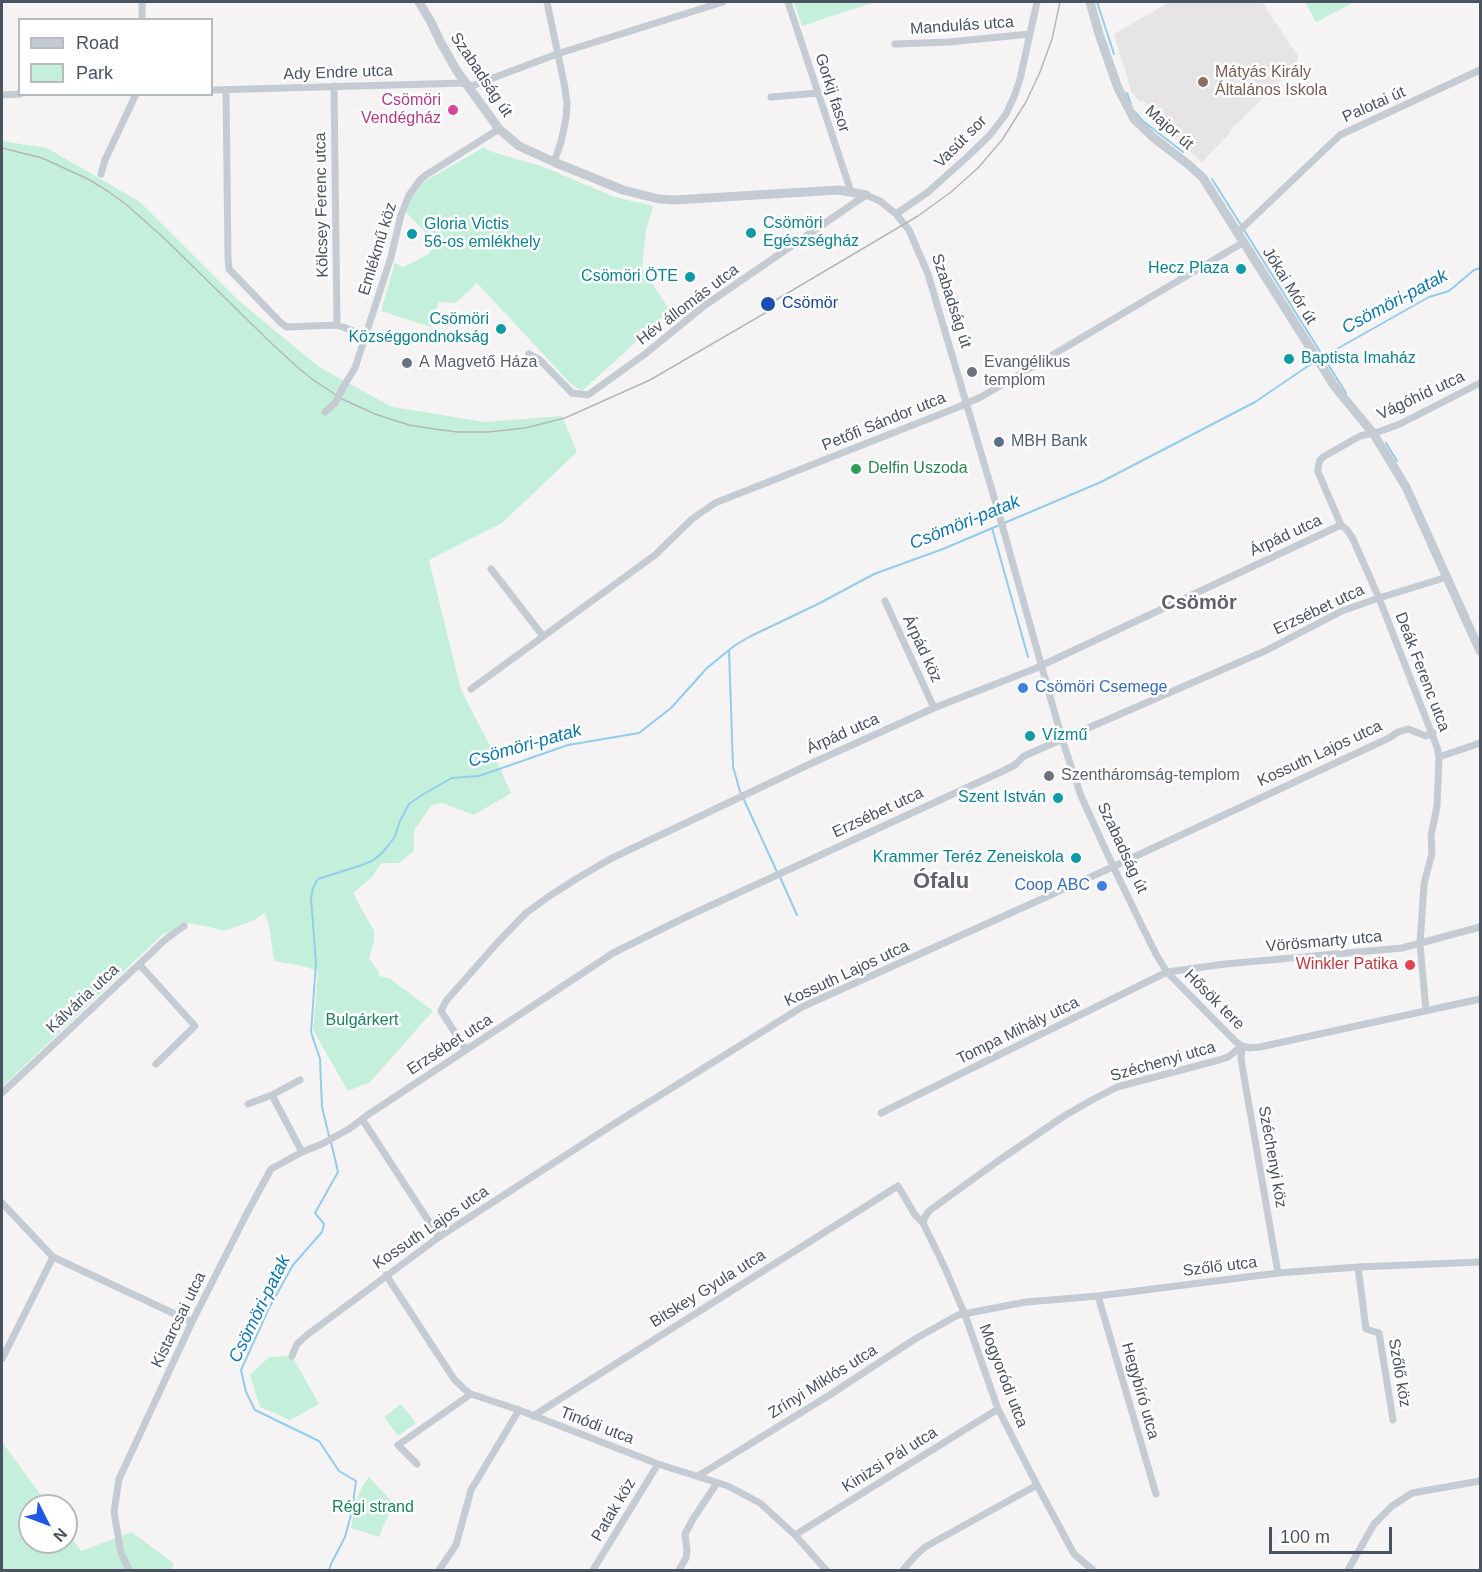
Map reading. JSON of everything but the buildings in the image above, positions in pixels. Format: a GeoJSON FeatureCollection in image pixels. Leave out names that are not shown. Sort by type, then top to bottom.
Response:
{"type":"FeatureCollection","features":[{"type":"Feature","properties":{"kind":"street"},"geometry":{"type":"LineString","coordinates":[[142,2],[142,18]]}},
{"type":"Feature","properties":{"kind":"street","name":"Szabadság út"},"geometry":{"type":"LineString","coordinates":[[419,2],[467,85],[499,129],[519,146],[623,190],[659,199],[839,190],[867,195],[880,201],[896,214],[909,230],[928,274],[1062,739],[1082,796],[1113,866],[1167,972]]}},
{"type":"Feature","properties":{"kind":"street"},"geometry":{"type":"LineString","coordinates":[[546,2],[567,104],[561,142],[554,162]]}},
{"type":"Feature","properties":{"kind":"street","name":"Ady Endre utca"},"geometry":{"type":"LineString","coordinates":[[213,90],[467,85],[723,2]]}},
{"type":"Feature","properties":{"kind":"street","name":"Gorkij fasor"},"geometry":{"type":"LineString","coordinates":[[788,2],[850,192]]}},
{"type":"Feature","properties":{"kind":"street","name":"Vasút sor"},"geometry":{"type":"LineString","coordinates":[[896,214],[928,192],[966,158],[1006,114],[1014,97],[1037,2]]}},
{"type":"Feature","properties":{"kind":"street","name":"Major út"},"geometry":{"type":"LineString","coordinates":[[1090,2],[1118,88],[1134,119],[1203,178],[1241,229]]}},
{"type":"Feature","properties":{"kind":"street","name":"Mandulás utca"},"geometry":{"type":"LineString","coordinates":[[895,44],[949,42],[1030,34]]}},
{"type":"Feature","properties":{"kind":"street","name":"Palotai út"},"geometry":{"type":"LineString","coordinates":[[1241,229],[1340,135],[1480,70]]}},
{"type":"Feature","properties":{"kind":"street","name":"Kölcsey Ferenc utca"},"geometry":{"type":"LineString","coordinates":[[334,86],[337,325]]}},
{"type":"Feature","properties":{"kind":"street"},"geometry":{"type":"LineString","coordinates":[[226,90],[229,269],[281,324],[287,327],[337,325],[365,335]]}},
{"type":"Feature","properties":{"kind":"street"},"geometry":{"type":"LineString","coordinates":[[771,97],[819,93]]}},
{"type":"Feature","properties":{"kind":"street"},"geometry":{"type":"LineString","coordinates":[[2,94],[18,94]]}},
{"type":"Feature","properties":{"kind":"street"},"geometry":{"type":"LineString","coordinates":[[101,174],[105,160],[135,96]]}},
{"type":"Feature","properties":{"kind":"street","name":"Emlékmű köz"},"geometry":{"type":"LineString","coordinates":[[326,412],[335,403],[355,368],[409,195],[426,175],[499,129]]}},
{"type":"Feature","properties":{"kind":"street","name":"Hév állomás utca"},"geometry":{"type":"LineString","coordinates":[[529,354],[540,360],[572,393],[588,395],[645,354],[704,306],[867,195]]}},
{"type":"Feature","properties":{"kind":"street","name":"Jókai Mór út"},"geometry":{"type":"LineString","coordinates":[[1241,229],[1244,242],[1317,359],[1335,387],[1373,433],[1406,487],[1480,651]]}},
{"type":"Feature","properties":{"kind":"street","name":"Petőfi Sándor utca"},"geometry":{"type":"LineString","coordinates":[[471,689],[655,555],[692,519],[715,503],[981,397],[1244,242]]}},
{"type":"Feature","properties":{"kind":"street","name":"Vágóhíd utca"},"geometry":{"type":"LineString","coordinates":[[1318,464],[1323,457],[1360,436],[1400,424],[1480,383]]}},
{"type":"Feature","properties":{"kind":"street","name":"Deák Ferenc utca"},"geometry":{"type":"LineString","coordinates":[[1318,464],[1318,472],[1341,525],[1352,537],[1379,598],[1432,733],[1438,757],[1437,806],[1431,836],[1432,853],[1424,884],[1420,944],[1426,1011]]}},
{"type":"Feature","properties":{"kind":"street","name":"Árpád utca"},"geometry":{"type":"LineString","coordinates":[[466,1050],[441,1011],[454,993],[526,913],[610,859],[812,763],[934,708],[1041,665],[1341,525]]}},
{"type":"Feature","properties":{"kind":"street"},"geometry":{"type":"LineString","coordinates":[[491,569],[543,636]]}},
{"type":"Feature","properties":{"kind":"street","name":"Erzsébet utca"},"geometry":{"type":"LineString","coordinates":[[349,1129],[613,953],[688,916],[1003,771],[1015,765],[1024,756],[1265,651],[1342,611],[1447,578]]}},
{"type":"Feature","properties":{"kind":"street","name":"Árpád köz"},"geometry":{"type":"LineString","coordinates":[[885,600],[934,708]]}},
{"type":"Feature","properties":{"kind":"street","name":"Kossuth Lajos utca"},"geometry":{"type":"LineString","coordinates":[[292,1356],[297,1344],[307,1335],[439,1237],[802,1007],[1113,866],[1398,732],[1408,729],[1426,736],[1432,733]]}},
{"type":"Feature","properties":{"kind":"street"},"geometry":{"type":"LineString","coordinates":[[1438,757],[1480,743]]}},
{"type":"Feature","properties":{"kind":"street","name":"Kálvária utca"},"geometry":{"type":"LineString","coordinates":[[2,1093],[166,939],[184,926]]}},
{"type":"Feature","properties":{"kind":"street","name":"Vörösmarty utca"},"geometry":{"type":"LineString","coordinates":[[1167,972],[1225,964],[1402,948],[1480,927]]}},
{"type":"Feature","properties":{"kind":"street"},"geometry":{"type":"LineString","coordinates":[[140,965],[195,1026],[156,1064]]}},
{"type":"Feature","properties":{"kind":"street","name":"Hősök tere"},"geometry":{"type":"LineString","coordinates":[[1167,972],[1223,1030],[1242,1046]]}},
{"type":"Feature","properties":{"kind":"street","name":"Tompa Mihály utca"},"geometry":{"type":"LineString","coordinates":[[881,1113],[1167,972]]}},
{"type":"Feature","properties":{"kind":"street","name":"Széchenyi utca"},"geometry":{"type":"LineString","coordinates":[[923,1222],[929,1211],[998,1161],[1064,1116],[1116,1087],[1219,1060],[1228,1057],[1242,1046],[1260,1047],[1480,999]]}},
{"type":"Feature","properties":{"kind":"street","name":"Széchenyi köz"},"geometry":{"type":"LineString","coordinates":[[1242,1046],[1241,1059],[1278,1273]]}},
{"type":"Feature","properties":{"kind":"street"},"geometry":{"type":"LineString","coordinates":[[248,1104],[272,1095],[300,1080]]}},
{"type":"Feature","properties":{"kind":"street"},"geometry":{"type":"LineString","coordinates":[[272,1095],[302,1152]]}},
{"type":"Feature","properties":{"kind":"street"},"geometry":{"type":"LineString","coordinates":[[362,1119],[439,1237]]}},
{"type":"Feature","properties":{"kind":"street","name":"Kistarcsai utca"},"geometry":{"type":"LineString","coordinates":[[129,1570],[121,1553],[114,1512],[119,1479],[192,1322],[271,1169],[349,1129]]}},
{"type":"Feature","properties":{"kind":"street","name":"Mogyoródi utca"},"geometry":{"type":"LineString","coordinates":[[898,1186],[915,1215],[923,1222],[945,1268],[965,1315],[998,1409],[1074,1554],[1093,1570]]}},
{"type":"Feature","properties":{"kind":"street","name":"Bitskey Gyula utca"},"geometry":{"type":"LineString","coordinates":[[533,1416],[898,1186]]}},
{"type":"Feature","properties":{"kind":"street"},"geometry":{"type":"LineString","coordinates":[[2,1203],[53,1257],[192,1322]]}},
{"type":"Feature","properties":{"kind":"street"},"geometry":{"type":"LineString","coordinates":[[2,1359],[53,1257]]}},
{"type":"Feature","properties":{"kind":"street","name":"Szőlő utca"},"geometry":{"type":"LineString","coordinates":[[965,1315],[1026,1302],[1098,1296],[1278,1273],[1480,1262]]}},
{"type":"Feature","properties":{"kind":"street","name":"Szőlő köz"},"geometry":{"type":"LineString","coordinates":[[1358,1268],[1366,1329],[1379,1333],[1393,1419]]}},
{"type":"Feature","properties":{"kind":"street","name":"Tinódi utca"},"geometry":{"type":"LineString","coordinates":[[386,1275],[454,1379],[471,1394],[519,1410],[657,1464],[728,1486],[760,1503],[795,1535],[826,1570]]}},
{"type":"Feature","properties":{"kind":"street","name":"Hegybíró utca"},"geometry":{"type":"LineString","coordinates":[[1098,1296],[1156,1494]]}},
{"type":"Feature","properties":{"kind":"street","name":"Zrínyi Miklós utca"},"geometry":{"type":"LineString","coordinates":[[698,1476],[915,1339],[957,1315],[965,1315]]}},
{"type":"Feature","properties":{"kind":"street"},"geometry":{"type":"LineString","coordinates":[[417,1464],[398,1445],[471,1394]]}},
{"type":"Feature","properties":{"kind":"street","name":"Kinizsi Pál utca"},"geometry":{"type":"LineString","coordinates":[[795,1535],[998,1409]]}},
{"type":"Feature","properties":{"kind":"street"},"geometry":{"type":"LineString","coordinates":[[439,1570],[456,1545],[471,1490],[519,1410]]}},
{"type":"Feature","properties":{"kind":"street","name":"Patak köz"},"geometry":{"type":"LineString","coordinates":[[593,1570],[657,1464]]}},
{"type":"Feature","properties":{"kind":"street"},"geometry":{"type":"LineString","coordinates":[[1348,1570],[1374,1524],[1392,1506],[1412,1493],[1480,1481]]}},
{"type":"Feature","properties":{"kind":"street"},"geometry":{"type":"LineString","coordinates":[[679,1570],[686,1558],[685,1534],[717,1483]]}},
{"type":"Feature","properties":{"kind":"street"},"geometry":{"type":"LineString","coordinates":[[903,1570],[925,1547],[1037,1485]]}},
{"type":"Feature","properties":{"kind":"shaded area","name":"Mátyás Király Általános Iskola"},"geometry":{"type":"Polygon","coordinates":[[[1170,2],[1262,2],[1298,56],[1296,66],[1231,129],[1230,133],[1202,162],[1166,130],[1162,124],[1165,120],[1142,100],[1140,102],[1131,91],[1114,34],[1170,2]]]}},
{"type":"Feature","properties":{"kind":"green space"},"geometry":{"type":"Polygon","coordinates":[[[794,2],[875,2],[802,26],[794,2]]]}},
{"type":"Feature","properties":{"kind":"green space"},"geometry":{"type":"Polygon","coordinates":[[[1305,2],[1355,2],[1316,22],[1305,2]]]}},
{"type":"Feature","properties":{"kind":"green space","name":"Bulgárkert"},"geometry":{"type":"Polygon","coordinates":[[[2,141],[47,148],[140,202],[239,301],[319,367],[392,407],[485,422],[562,416],[577,452],[502,523],[429,560],[461,690],[511,793],[474,815],[443,803],[432,805],[414,830],[414,851],[399,863],[381,863],[373,876],[353,893],[374,931],[374,942],[369,958],[379,976],[389,978],[433,1011],[370,1082],[348,1091],[313,1030],[318,971],[274,961],[265,913],[252,921],[224,931],[186,923],[184,926],[163,934],[2,1087],[2,141]]]}},
{"type":"Feature","properties":{"kind":"green space"},"geometry":{"type":"Polygon","coordinates":[[[484,147],[489,151],[541,166],[615,197],[653,206],[646,230],[642,268],[671,312],[582,391],[571,384],[477,283],[456,303],[439,302],[431,327],[381,311],[395,263],[403,267],[427,255],[437,245],[406,212],[410,197],[422,183],[484,147]]]}},
{"type":"Feature","properties":{"kind":"green space"},"geometry":{"type":"Polygon","coordinates":[[[292,1356],[319,1404],[290,1420],[260,1407],[250,1375],[269,1357],[292,1356]]]}},
{"type":"Feature","properties":{"kind":"green space"},"geometry":{"type":"Polygon","coordinates":[[[401,1404],[416,1423],[398,1436],[384,1417],[401,1404]]]}},
{"type":"Feature","properties":{"kind":"green space"},"geometry":{"type":"Polygon","coordinates":[[[2,1442],[40,1494],[18,1494],[18,1554],[78,1554],[78,1547],[81,1551],[132,1532],[173,1563],[173,1570],[2,1570],[2,1442]]]}},
{"type":"Feature","properties":{"kind":"green space","name":"Régi strand"},"geometry":{"type":"Polygon","coordinates":[[[369,1477],[393,1503],[379,1537],[351,1528],[358,1496],[369,1477]]]}},
{"type":"Feature","properties":{"kind":"waterway"},"geometry":{"type":"LineString","coordinates":[[1097,2],[1114,54]]}},
{"type":"Feature","properties":{"kind":"waterway"},"geometry":{"type":"LineString","coordinates":[[1127,93],[1131,104]]}},
{"type":"Feature","properties":{"kind":"waterway"},"geometry":{"type":"LineString","coordinates":[[1135,112],[1183,152]]}},
{"type":"Feature","properties":{"kind":"waterway"},"geometry":{"type":"LineString","coordinates":[[1212,179],[1241,225]]}},
{"type":"Feature","properties":{"kind":"waterway"},"geometry":{"type":"LineString","coordinates":[[1244,230],[1346,393]]}},
{"type":"Feature","properties":{"kind":"waterway","name":"Csömöri-patak"},"geometry":{"type":"LineString","coordinates":[[1319,359],[1429,297],[1449,291],[1474,270],[1480,268]]}},
{"type":"Feature","properties":{"kind":"waterway","name":"Csömöri-patak"},"geometry":{"type":"LineString","coordinates":[[329,1136],[322,1107],[320,1059],[311,1032],[316,963],[311,898],[313,888],[318,879],[372,861],[381,854],[395,836],[409,804],[452,778],[479,776],[568,745],[639,733],[671,708],[707,668],[749,637],[874,574],[943,549],[1101,482],[1255,402],[1314,362]]}},
{"type":"Feature","properties":{"kind":"waterway"},"geometry":{"type":"LineString","coordinates":[[1386,443],[1397,461]]}},
{"type":"Feature","properties":{"kind":"waterway"},"geometry":{"type":"LineString","coordinates":[[992,528],[1028,657]]}},
{"type":"Feature","properties":{"kind":"waterway"},"geometry":{"type":"LineString","coordinates":[[729,650],[733,767],[740,791],[777,872]]}},
{"type":"Feature","properties":{"kind":"waterway"},"geometry":{"type":"LineString","coordinates":[[780,877],[797,915]]}},
{"type":"Feature","properties":{"kind":"waterway","name":"Csömöri-patak"},"geometry":{"type":"LineString","coordinates":[[329,1570],[345,1537],[352,1511],[356,1481],[339,1471],[319,1441],[255,1410],[246,1392],[241,1370],[269,1308],[293,1265],[322,1232],[324,1224],[315,1213],[338,1172],[331,1142]]}},
{"type":"Feature","properties":{"kind":"tram line"},"geometry":{"type":"LineString","coordinates":[[769,304],[918,216],[951,192],[978,168],[1002,140],[1026,102],[1052,39],[1060,2]]}},
{"type":"Feature","properties":{"kind":"tram line"},"geometry":{"type":"LineString","coordinates":[[2,148],[42,158],[88,179],[109,192],[166,240],[269,341],[312,379],[342,399],[375,414],[409,425],[458,432],[488,432],[525,428],[565,418],[650,380],[772,309]]}},
{"type":"Feature","properties":{"kind":"place","name":"Mátyás Király Általános Iskola"},"geometry":{"type":"Point","coordinates":[1203,82]}},
{"type":"Feature","properties":{"kind":"place","name":"Csömöri Vendégház"},"geometry":{"type":"Point","coordinates":[453,110]}},
{"type":"Feature","properties":{"kind":"place","name":"Csömöri Egészségház"},"geometry":{"type":"Point","coordinates":[751,233]}},
{"type":"Feature","properties":{"kind":"place","name":"Gloria Victis 56-os emlékhely"},"geometry":{"type":"Point","coordinates":[412,234]}},
{"type":"Feature","properties":{"kind":"place","name":"Hecz Plaza"},"geometry":{"type":"Point","coordinates":[1241,269]}},
{"type":"Feature","properties":{"kind":"place","name":"Csömöri ÖTE"},"geometry":{"type":"Point","coordinates":[690,277]}},
{"type":"Feature","properties":{"kind":"place","name":"Csömör"},"geometry":{"type":"Point","coordinates":[768,304]}},
{"type":"Feature","properties":{"kind":"place","name":"Csömöri Községgondnokság"},"geometry":{"type":"Point","coordinates":[501,329]}},
{"type":"Feature","properties":{"kind":"place","name":"Baptista Imaház"},"geometry":{"type":"Point","coordinates":[1289,359]}},
{"type":"Feature","properties":{"kind":"place","name":"A Magvető Háza"},"geometry":{"type":"Point","coordinates":[407,363]}},
{"type":"Feature","properties":{"kind":"place","name":"Evangélikus templom"},"geometry":{"type":"Point","coordinates":[972,372]}},
{"type":"Feature","properties":{"kind":"place","name":"MBH Bank"},"geometry":{"type":"Point","coordinates":[999,442]}},
{"type":"Feature","properties":{"kind":"place","name":"Delfin Uszoda"},"geometry":{"type":"Point","coordinates":[856,469]}},
{"type":"Feature","properties":{"kind":"place","name":"Csömöri Csemege"},"geometry":{"type":"Point","coordinates":[1023,688]}},
{"type":"Feature","properties":{"kind":"place","name":"Vízmű"},"geometry":{"type":"Point","coordinates":[1030,736]}},
{"type":"Feature","properties":{"kind":"place","name":"Szentháromság-templom"},"geometry":{"type":"Point","coordinates":[1049,776]}},
{"type":"Feature","properties":{"kind":"place","name":"Szent István"},"geometry":{"type":"Point","coordinates":[1058,798]}},
{"type":"Feature","properties":{"kind":"place","name":"Krammer Teréz Zeneiskola"},"geometry":{"type":"Point","coordinates":[1076,858]}},
{"type":"Feature","properties":{"kind":"place","name":"Coop ABC"},"geometry":{"type":"Point","coordinates":[1102,886]}},
{"type":"Feature","properties":{"kind":"place","name":"Winkler Patika"},"geometry":{"type":"Point","coordinates":[1410,965]}},
{"type":"Feature","properties":{"kind":"district","name":"Csömör"},"geometry":{"type":"Point","coordinates":[1199,603]}},
{"type":"Feature","properties":{"kind":"district","name":"Ófalu"},"geometry":{"type":"Point","coordinates":[941,882]}}]}
